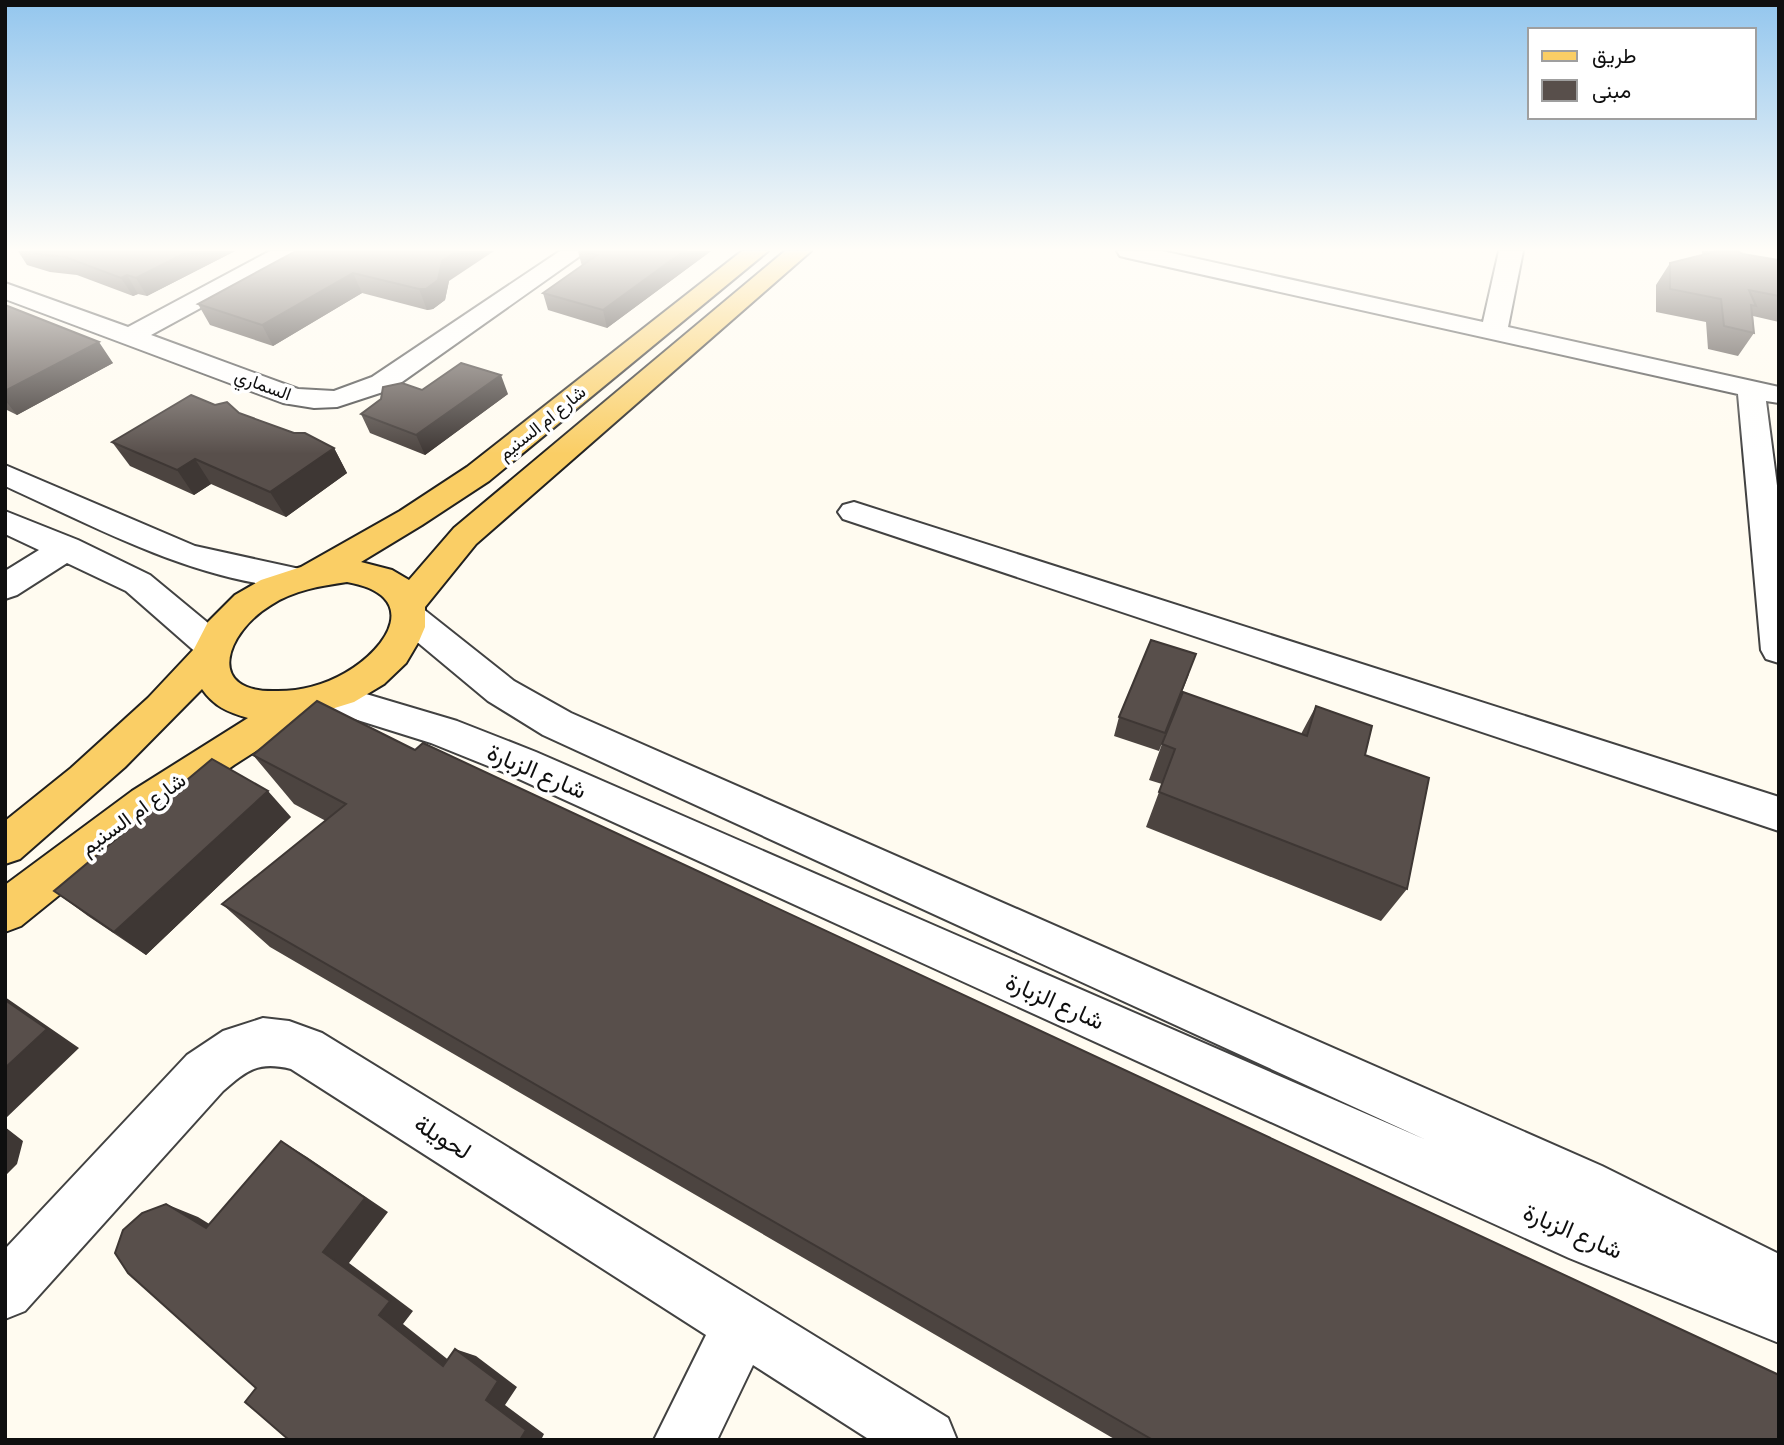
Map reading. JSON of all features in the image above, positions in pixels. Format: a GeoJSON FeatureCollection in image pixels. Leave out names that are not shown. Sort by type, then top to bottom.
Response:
{"type":"FeatureCollection","features":[{"type":"Feature","properties":{"kind":"main road","name":"شارع ام السنيم"},"geometry":{"type":"LineString","coordinates":[[306,577],[411,518],[478,474],[673,318]]}},
{"type":"Feature","properties":{"kind":"main road","name":"شارع ام السنيم"},"geometry":{"type":"LineString","coordinates":[[409,611],[436,568],[485,517],[720,318]]}},
{"type":"Feature","properties":{"kind":"main road"},"geometry":{"type":"LineString","coordinates":[[5,846],[108,761],[165,706],[211,651],[221,629],[236,613],[275,587],[306,577],[347,571],[376,576],[396,587],[409,611],[403,639],[387,662],[360,682],[316,701],[271,707],[244,703],[223,692],[211,676],[211,651]]}},
{"type":"Feature","properties":{"kind":"main road","name":"شارع ام السنيم"},"geometry":{"type":"LineString","coordinates":[[5,912],[144,803],[223,749],[316,701]]}},
{"type":"Feature","properties":{"kind":"street","name":"السماري"},"geometry":{"type":"LineString","coordinates":[[82,318],[293,397],[314,400],[337,399],[382,383],[477,318]]}},
{"type":"Feature","properties":{"kind":"street"},"geometry":{"type":"LineString","coordinates":[[130,336],[163,318]]}},
{"type":"Feature","properties":{"kind":"street"},"geometry":{"type":"LineString","coordinates":[[1433,318],[1765,392],[1779,650]]}},
{"type":"Feature","properties":{"kind":"street"},"geometry":{"type":"LineString","coordinates":[[1494,332],[1497,318]]}},
{"type":"Feature","properties":{"kind":"street"},"geometry":{"type":"LineString","coordinates":[[5,474],[184,554],[240,569],[306,577]]}},
{"type":"Feature","properties":{"kind":"street"},"geometry":{"type":"LineString","coordinates":[[854,512],[1779,814]]}},
{"type":"Feature","properties":{"kind":"street"},"geometry":{"type":"LineString","coordinates":[[5,521],[138,583],[177,614],[211,651]]}},
{"type":"Feature","properties":{"kind":"street"},"geometry":{"type":"LineString","coordinates":[[5,587],[66,548]]}},
{"type":"Feature","properties":{"kind":"street","name":"شارع الزبارة"},"geometry":{"type":"LineString","coordinates":[[409,611],[501,691],[557,724],[1583,1185],[1779,1284]]}},
{"type":"Feature","properties":{"kind":"street","name":"شارع الزبارة"},"geometry":{"type":"LineString","coordinates":[[316,701],[443,732],[522,763],[1575,1234],[1779,1314]]}},
{"type":"Feature","properties":{"kind":"street","name":"لحويلة"},"geometry":{"type":"LineString","coordinates":[[5,1291],[205,1073],[243,1045],[266,1040],[304,1050],[926,1440]]}},
{"type":"Feature","properties":{"kind":"street"},"geometry":{"type":"LineString","coordinates":[[685,1440],[741,1324]]}},
{"type":"Feature","properties":{"kind":"building"},"geometry":{"type":"Polygon","coordinates":[[[5,318],[39,318],[99,342],[5,391],[5,318]]]}},
{"type":"Feature","properties":{"kind":"building"},"geometry":{"type":"Polygon","coordinates":[[[242,318],[273,318],[262,325],[242,318]]]}},
{"type":"Feature","properties":{"kind":"building"},"geometry":{"type":"Polygon","coordinates":[[[1723,318],[1752,318],[1754,333],[1724,326],[1723,318]]]}},
{"type":"Feature","properties":{"kind":"building"},"geometry":{"type":"Polygon","coordinates":[[[461,363],[501,375],[416,435],[361,414],[381,399],[383,387],[402,383],[422,390],[461,363]]]}},
{"type":"Feature","properties":{"kind":"building"},"geometry":{"type":"Polygon","coordinates":[[[191,395],[215,405],[227,402],[239,413],[294,433],[305,433],[334,448],[270,492],[195,459],[177,470],[112,442],[191,395]]]}},
{"type":"Feature","properties":{"kind":"building"},"geometry":{"type":"Polygon","coordinates":[[[1151,640],[1196,654],[1165,733],[1119,717],[1151,640]]]}},
{"type":"Feature","properties":{"kind":"building"},"geometry":{"type":"Polygon","coordinates":[[[1183,692],[1307,736],[1316,706],[1372,726],[1365,755],[1429,778],[1407,889],[1159,792],[1175,749],[1162,744],[1183,692]]]}},
{"type":"Feature","properties":{"kind":"building"},"geometry":{"type":"Polygon","coordinates":[[[317,701],[415,750],[423,743],[1779,1375],[1779,1440],[1153,1440],[222,904],[346,804],[253,755],[317,701]]]}},
{"type":"Feature","properties":{"kind":"building"},"geometry":{"type":"Polygon","coordinates":[[[212,759],[268,791],[114,932],[54,891],[212,759]]]}},
{"type":"Feature","properties":{"kind":"building"},"geometry":{"type":"Polygon","coordinates":[[[5,1000],[47,1029],[5,1068],[5,1000]]]}},
{"type":"Feature","properties":{"kind":"building"},"geometry":{"type":"Polygon","coordinates":[[[281,1141],[365,1198],[323,1252],[390,1301],[379,1315],[443,1366],[455,1349],[498,1381],[486,1400],[526,1430],[520,1440],[289,1440],[245,1402],[256,1388],[128,1273],[115,1253],[123,1230],[142,1213],[166,1204],[206,1228],[281,1141]]]}}]}
